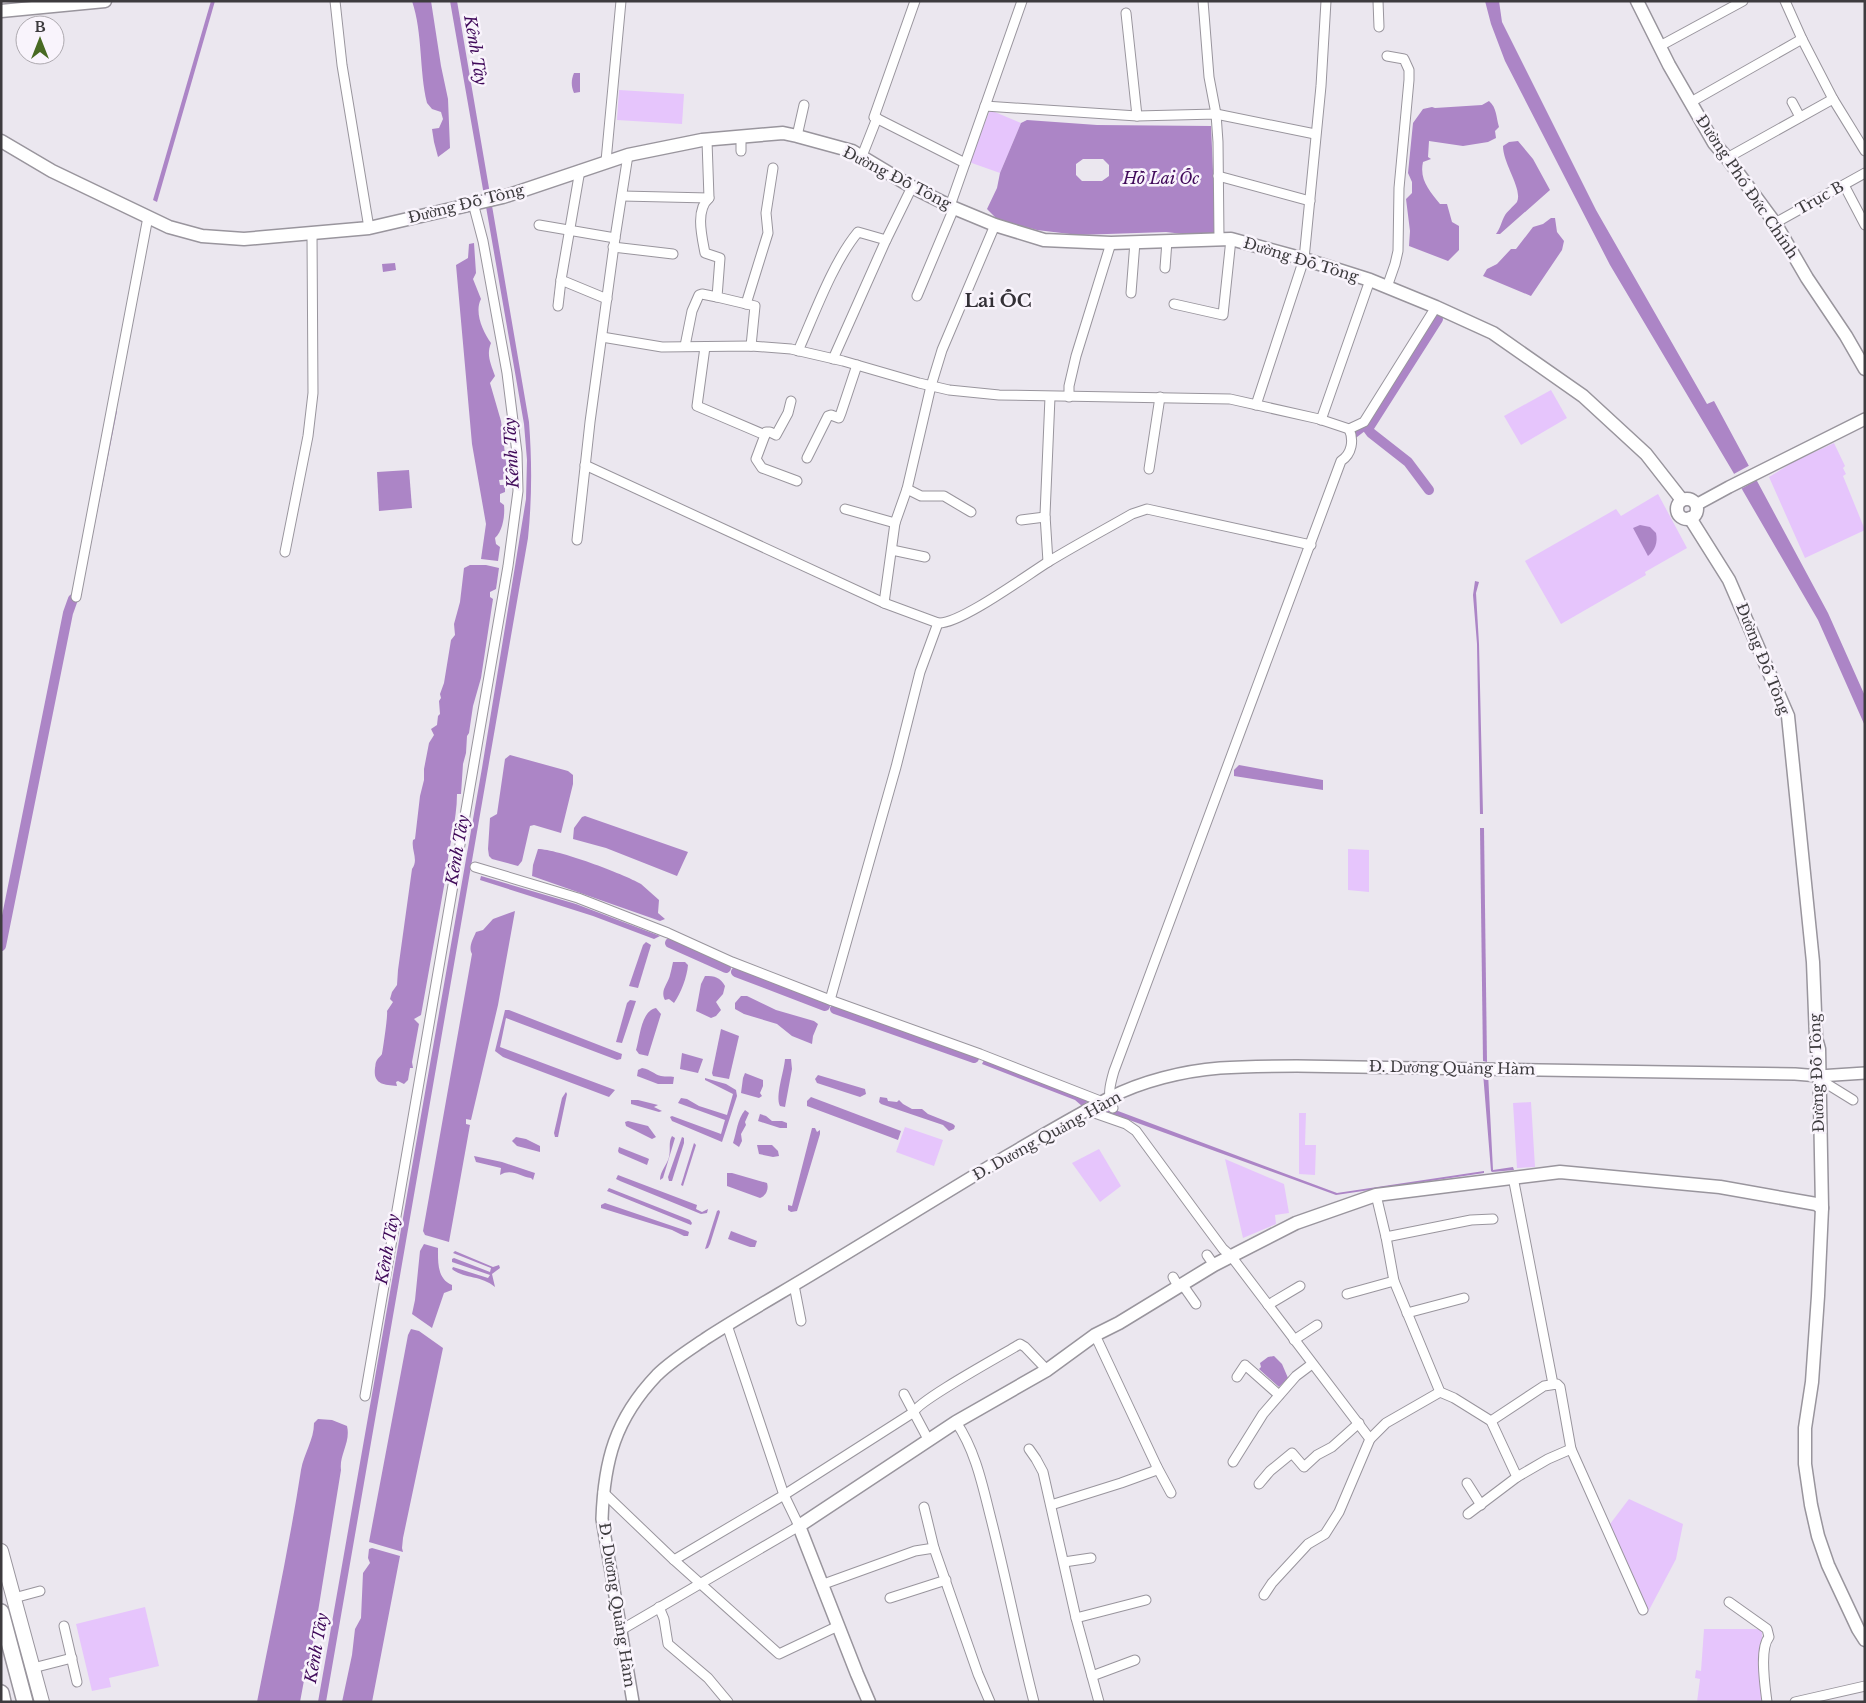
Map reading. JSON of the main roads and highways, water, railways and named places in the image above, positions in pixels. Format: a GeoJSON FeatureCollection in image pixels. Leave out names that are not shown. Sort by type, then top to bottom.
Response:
{"type":"FeatureCollection","features":[{"type":"Feature","properties":{"kind":"highway"},"geometry":{"type":"LineString","coordinates":[[1,1612],[11,1670],[25,1702]]}},
{"type":"Feature","properties":{"kind":"highway"},"geometry":{"type":"LineString","coordinates":[[1,1693],[4,1702]]}},
{"type":"Feature","properties":{"kind":"main road"},"geometry":{"type":"LineString","coordinates":[[1,12],[105,1]]}},
{"type":"Feature","properties":{"kind":"main road","name":"Đường Phó Đức Chính"},"geometry":{"type":"LineString","coordinates":[[1637,1],[1714,143],[1775,223],[1807,278],[1846,336],[1865,369]]}},
{"type":"Feature","properties":{"kind":"main road","name":"Đường Đỗ Tông"},"geometry":{"type":"LineString","coordinates":[[1,141],[52,172],[169,227],[202,236],[244,239],[369,228],[503,197],[628,155],[702,140],[783,133],[852,151],[912,187],[952,207],[995,225],[1044,240],[1111,243],[1224,239],[1304,259],[1370,280],[1493,332],[1583,396],[1646,454],[1682,500]]}},
{"type":"Feature","properties":{"kind":"main road"},"geometry":{"type":"LineString","coordinates":[[1682,500],[1690,500],[1696,505],[1696,512],[1690,518],[1684,518],[1678,514],[1677,506],[1682,500]]}},
{"type":"Feature","properties":{"kind":"main road","name":"Đường Đỗ Tông"},"geometry":{"type":"LineString","coordinates":[[1690,518],[1729,580],[1788,716],[1813,962],[1816,1038],[1819,1049],[1822,1208],[1812,1382],[1805,1428],[1806,1464],[1811,1505],[1818,1536],[1828,1565],[1865,1640]]}},
{"type":"Feature","properties":{"kind":"main road"},"geometry":{"type":"LineString","coordinates":[[869,1702],[799,1526],[956,1422],[1047,1370],[1095,1335],[1119,1323],[1211,1260],[1231,1256],[1296,1223],[1376,1195],[1560,1172],[1720,1186],[1816,1204],[1822,1208]]}},
{"type":"Feature","properties":{"kind":"main road"},"geometry":{"type":"LineString","coordinates":[[1,1551],[7,1600],[33,1668],[42,1702]]}},
{"type":"Feature","properties":{"kind":"main road"},"geometry":{"type":"LineString","coordinates":[[11,1670],[33,1668]]}},
{"type":"Feature","properties":{"kind":"water"},"geometry":{"type":"Polygon","coordinates":[[[211,1],[215,1],[157,202],[153,200],[211,1]]]}},
{"type":"Feature","properties":{"kind":"water"},"geometry":{"type":"Polygon","coordinates":[[[412,1],[431,1],[448,99],[450,148],[438,157],[432,129],[439,128],[443,119],[441,112],[432,109],[427,103],[418,26],[412,1]]]}},
{"type":"Feature","properties":{"kind":"water"},"geometry":{"type":"Polygon","coordinates":[[[450,1],[457,1],[529,422],[531,480],[528,538],[326,1702],[318,1702],[482,768],[526,499],[527,460],[524,424],[450,1]]]}},
{"type":"Feature","properties":{"kind":"water"},"geometry":{"type":"Polygon","coordinates":[[[1485,1],[1499,1],[1502,22],[1596,210],[1707,404],[1714,401],[1828,613],[1865,696],[1865,726],[1818,620],[1610,265],[1505,61],[1491,24],[1485,1]]]}},
{"type":"Feature","properties":{"kind":"water"},"geometry":{"type":"Polygon","coordinates":[[[574,73],[580,73],[580,92],[574,93],[572,78],[574,73]]]}},
{"type":"Feature","properties":{"kind":"water"},"geometry":{"type":"Polygon","coordinates":[[[1489,101],[1495,110],[1499,127],[1495,131],[1496,138],[1488,142],[1463,146],[1429,141],[1428,157],[1431,159],[1423,162],[1422,168],[1426,185],[1440,204],[1447,204],[1452,222],[1459,226],[1459,250],[1448,261],[1409,246],[1410,231],[1406,199],[1412,193],[1412,182],[1408,173],[1413,123],[1423,109],[1482,105],[1489,101]]]}},
{"type":"Feature","properties":{"kind":"water","name":"Hồ Lai Ốc"},"geometry":{"type":"Polygon","coordinates":[[[1027,120],[1097,125],[1211,126],[1216,238],[1166,232],[1078,235],[1037,230],[998,220],[987,209],[997,188],[1000,173],[1021,123],[1027,120]],[[1083,159],[1076,164],[1076,175],[1082,181],[1102,181],[1109,176],[1109,165],[1103,159],[1083,159]]]}},
{"type":"Feature","properties":{"kind":"water"},"geometry":{"type":"Polygon","coordinates":[[[1518,141],[1533,159],[1550,190],[1500,234],[1496,234],[1505,215],[1517,202],[1518,197],[1503,146],[1509,142],[1518,141]]]}},
{"type":"Feature","properties":{"kind":"water"},"geometry":{"type":"Polygon","coordinates":[[[1551,218],[1555,218],[1557,232],[1564,241],[1562,250],[1531,296],[1483,276],[1487,269],[1497,264],[1511,249],[1516,249],[1533,227],[1543,224],[1551,218]]]}},
{"type":"Feature","properties":{"kind":"water"},"geometry":{"type":"Polygon","coordinates":[[[474,243],[476,273],[473,279],[481,299],[478,310],[480,322],[491,343],[489,356],[495,376],[490,383],[501,421],[508,479],[499,480],[500,485],[505,485],[505,492],[500,494],[500,502],[504,505],[504,518],[502,527],[495,538],[496,544],[500,547],[498,561],[481,559],[486,524],[472,444],[456,265],[468,258],[469,244],[474,243]]]}},
{"type":"Feature","properties":{"kind":"water"},"geometry":{"type":"Polygon","coordinates":[[[395,263],[396,270],[383,272],[382,264],[395,263]]]}},
{"type":"Feature","properties":{"kind":"water"},"geometry":{"type":"Polygon","coordinates":[[[115,411],[117,411],[82,589],[115,411]]]}},
{"type":"Feature","properties":{"kind":"water"},"geometry":{"type":"Polygon","coordinates":[[[409,470],[412,508],[379,511],[377,472],[409,470]]]}},
{"type":"Feature","properties":{"kind":"water"},"geometry":{"type":"Polygon","coordinates":[[[1640,525],[1650,527],[1656,533],[1657,540],[1655,546],[1648,556],[1633,528],[1640,525]]]}},
{"type":"Feature","properties":{"kind":"water"},"geometry":{"type":"Polygon","coordinates":[[[470,565],[486,565],[499,568],[496,589],[490,592],[490,597],[493,599],[481,678],[467,736],[461,794],[457,794],[456,814],[421,1015],[414,1019],[419,1024],[412,1062],[413,1068],[410,1068],[408,1080],[404,1084],[398,1081],[396,1082],[397,1086],[387,1085],[377,1080],[375,1073],[376,1064],[377,1059],[382,1054],[387,1011],[393,1002],[390,999],[397,985],[412,869],[415,862],[413,840],[415,839],[429,743],[434,735],[431,729],[437,725],[440,714],[440,694],[444,683],[451,640],[455,635],[454,624],[460,602],[464,568],[470,565]]]}},
{"type":"Feature","properties":{"kind":"water"},"geometry":{"type":"Polygon","coordinates":[[[1475,581],[1479,582],[1476,593],[1483,814],[1480,814],[1477,644],[1473,595],[1475,581]]]}},
{"type":"Feature","properties":{"kind":"water"},"geometry":{"type":"Polygon","coordinates":[[[510,755],[568,771],[573,775],[573,784],[561,833],[534,825],[530,826],[522,861],[518,866],[492,859],[489,856],[488,849],[490,818],[497,814],[505,759],[510,755]]]}},
{"type":"Feature","properties":{"kind":"water"},"geometry":{"type":"Polygon","coordinates":[[[1239,765],[1323,780],[1323,790],[1234,776],[1234,770],[1239,765]]]}},
{"type":"Feature","properties":{"kind":"water"},"geometry":{"type":"Polygon","coordinates":[[[585,816],[688,852],[677,876],[606,848],[573,839],[574,828],[582,817],[585,816]]]}},
{"type":"Feature","properties":{"kind":"water"},"geometry":{"type":"Polygon","coordinates":[[[1480,828],[1484,828],[1487,1062],[1483,1061],[1480,828]]]}},
{"type":"Feature","properties":{"kind":"water"},"geometry":{"type":"Polygon","coordinates":[[[538,849],[560,853],[590,863],[641,884],[659,900],[658,913],[665,919],[660,921],[532,876],[538,849]]]}},
{"type":"Feature","properties":{"kind":"water"},"geometry":{"type":"Polygon","coordinates":[[[481,876],[576,904],[660,936],[654,939],[593,916],[480,880],[481,876]]]}},
{"type":"Feature","properties":{"kind":"water"},"geometry":{"type":"Polygon","coordinates":[[[515,911],[498,1005],[471,1120],[466,1119],[466,1124],[470,1125],[449,1242],[425,1235],[423,1231],[472,954],[472,940],[476,932],[483,930],[493,919],[515,911]]]}},
{"type":"Feature","properties":{"kind":"water"},"geometry":{"type":"Polygon","coordinates":[[[646,942],[651,945],[638,988],[629,986],[643,945],[646,942]]]}},
{"type":"Feature","properties":{"kind":"water"},"geometry":{"type":"Polygon","coordinates":[[[673,962],[685,962],[688,965],[683,985],[674,1003],[669,999],[665,1000],[663,993],[673,962]]]}},
{"type":"Feature","properties":{"kind":"water"},"geometry":{"type":"Polygon","coordinates":[[[705,976],[717,978],[725,986],[723,994],[716,1002],[721,1010],[716,1016],[711,1018],[696,1011],[701,984],[705,976]]]}},
{"type":"Feature","properties":{"kind":"water"},"geometry":{"type":"Polygon","coordinates":[[[741,996],[747,996],[776,1010],[814,1021],[818,1024],[812,1044],[792,1036],[777,1024],[744,1014],[735,1009],[735,1003],[741,996]]]}},
{"type":"Feature","properties":{"kind":"water"},"geometry":{"type":"Polygon","coordinates":[[[630,1000],[636,1001],[622,1043],[616,1042],[627,1003],[630,1000]]]}},
{"type":"Feature","properties":{"kind":"water"},"geometry":{"type":"Polygon","coordinates":[[[656,1008],[661,1014],[648,1056],[639,1054],[636,1050],[644,1019],[651,1010],[656,1008]]]}},
{"type":"Feature","properties":{"kind":"water"},"geometry":{"type":"Polygon","coordinates":[[[505,1010],[622,1054],[621,1059],[617,1060],[506,1018],[500,1047],[615,1090],[609,1097],[503,1057],[495,1051],[505,1010]]]}},
{"type":"Feature","properties":{"kind":"water"},"geometry":{"type":"Polygon","coordinates":[[[721,1029],[739,1036],[729,1079],[713,1076],[712,1073],[721,1029]]]}},
{"type":"Feature","properties":{"kind":"water"},"geometry":{"type":"Polygon","coordinates":[[[682,1053],[703,1059],[698,1073],[680,1069],[682,1053]]]}},
{"type":"Feature","properties":{"kind":"water"},"geometry":{"type":"Polygon","coordinates":[[[785,1059],[791,1059],[792,1069],[785,1107],[780,1106],[779,1096],[785,1059]]]}},
{"type":"Feature","properties":{"kind":"water"},"geometry":{"type":"Polygon","coordinates":[[[984,1060],[1089,1100],[1082,1106],[1075,1100],[982,1064],[984,1060]]]}},
{"type":"Feature","properties":{"kind":"water"},"geometry":{"type":"Polygon","coordinates":[[[642,1068],[661,1076],[674,1077],[673,1084],[658,1084],[637,1076],[638,1070],[642,1068]]]}},
{"type":"Feature","properties":{"kind":"water"},"geometry":{"type":"Polygon","coordinates":[[[745,1073],[763,1080],[760,1093],[762,1096],[759,1098],[741,1093],[745,1073]]]}},
{"type":"Feature","properties":{"kind":"water"},"geometry":{"type":"Polygon","coordinates":[[[1483,1073],[1488,1073],[1493,1170],[1513,1167],[1514,1170],[1491,1171],[1483,1073]]]}},
{"type":"Feature","properties":{"kind":"water"},"geometry":{"type":"Polygon","coordinates":[[[818,1075],[865,1089],[866,1094],[860,1097],[817,1083],[815,1079],[818,1075]]]}},
{"type":"Feature","properties":{"kind":"water"},"geometry":{"type":"Polygon","coordinates":[[[705,1078],[726,1084],[736,1090],[737,1096],[722,1142],[672,1121],[670,1117],[672,1116],[721,1134],[725,1120],[678,1103],[681,1098],[687,1099],[699,1106],[727,1115],[733,1094],[705,1080],[705,1078]]]}},
{"type":"Feature","properties":{"kind":"water"},"geometry":{"type":"Polygon","coordinates":[[[566,1092],[558,1137],[555,1137],[554,1133],[562,1098],[566,1092]]]}},
{"type":"Feature","properties":{"kind":"water"},"geometry":{"type":"Polygon","coordinates":[[[811,1097],[901,1131],[898,1140],[807,1106],[807,1101],[811,1097]]]}},
{"type":"Feature","properties":{"kind":"water"},"geometry":{"type":"Polygon","coordinates":[[[880,1097],[887,1098],[888,1101],[897,1102],[899,1100],[912,1109],[922,1109],[928,1114],[953,1124],[955,1126],[954,1129],[949,1131],[943,1125],[881,1104],[879,1102],[880,1097]]]}},
{"type":"Feature","properties":{"kind":"water"},"geometry":{"type":"Polygon","coordinates":[[[631,1100],[658,1105],[654,1107],[662,1111],[659,1112],[631,1104],[631,1100]]]}},
{"type":"Feature","properties":{"kind":"water"},"geometry":{"type":"Polygon","coordinates":[[[1102,1105],[1337,1193],[1484,1171],[1484,1173],[1336,1195],[1099,1109],[1102,1105]]]}},
{"type":"Feature","properties":{"kind":"water"},"geometry":{"type":"Polygon","coordinates":[[[745,1110],[749,1113],[741,1134],[742,1141],[739,1147],[733,1143],[739,1122],[745,1110]]]}},
{"type":"Feature","properties":{"kind":"water"},"geometry":{"type":"Polygon","coordinates":[[[760,1114],[772,1121],[787,1123],[787,1128],[780,1128],[758,1121],[760,1114]]]}},
{"type":"Feature","properties":{"kind":"water"},"geometry":{"type":"Polygon","coordinates":[[[625,1122],[648,1126],[656,1137],[652,1139],[626,1126],[625,1122]]]}},
{"type":"Feature","properties":{"kind":"water"},"geometry":{"type":"Polygon","coordinates":[[[812,1128],[815,1128],[817,1132],[820,1130],[820,1134],[797,1211],[791,1212],[788,1210],[788,1205],[792,1206],[812,1128]]]}},
{"type":"Feature","properties":{"kind":"water"},"geometry":{"type":"Polygon","coordinates":[[[672,1136],[675,1138],[663,1178],[660,1180],[669,1157],[672,1136]]]}},
{"type":"Feature","properties":{"kind":"water"},"geometry":{"type":"Polygon","coordinates":[[[516,1137],[526,1139],[540,1146],[540,1152],[517,1146],[512,1141],[516,1137]]]}},
{"type":"Feature","properties":{"kind":"water"},"geometry":{"type":"Polygon","coordinates":[[[682,1137],[684,1138],[684,1143],[672,1181],[669,1181],[668,1177],[682,1137]]]}},
{"type":"Feature","properties":{"kind":"water"},"geometry":{"type":"Polygon","coordinates":[[[694,1143],[696,1145],[683,1186],[681,1185],[694,1143]]]}},
{"type":"Feature","properties":{"kind":"water"},"geometry":{"type":"Polygon","coordinates":[[[757,1145],[772,1145],[778,1151],[779,1156],[773,1157],[759,1154],[757,1145]]]}},
{"type":"Feature","properties":{"kind":"water"},"geometry":{"type":"Polygon","coordinates":[[[619,1147],[649,1159],[647,1165],[619,1153],[619,1147]]]}},
{"type":"Feature","properties":{"kind":"water"},"geometry":{"type":"Polygon","coordinates":[[[474,1156],[502,1162],[535,1173],[533,1180],[508,1172],[500,1175],[501,1168],[476,1162],[474,1156]]]}},
{"type":"Feature","properties":{"kind":"water"},"geometry":{"type":"Polygon","coordinates":[[[727,1173],[767,1183],[768,1188],[764,1196],[760,1198],[727,1186],[727,1173]]]}},
{"type":"Feature","properties":{"kind":"water"},"geometry":{"type":"Polygon","coordinates":[[[618,1175],[697,1205],[696,1209],[702,1212],[708,1209],[707,1213],[701,1214],[620,1181],[616,1179],[618,1175]]]}},
{"type":"Feature","properties":{"kind":"water"},"geometry":{"type":"Polygon","coordinates":[[[609,1188],[690,1220],[692,1223],[691,1225],[607,1191],[609,1188]]]}},
{"type":"Feature","properties":{"kind":"water"},"geometry":{"type":"Polygon","coordinates":[[[605,1203],[687,1231],[689,1232],[688,1236],[601,1208],[601,1205],[605,1203]]]}},
{"type":"Feature","properties":{"kind":"water"},"geometry":{"type":"Polygon","coordinates":[[[719,1210],[710,1244],[705,1249],[717,1211],[719,1210]]]}},
{"type":"Feature","properties":{"kind":"water"},"geometry":{"type":"Polygon","coordinates":[[[731,1231],[757,1241],[755,1247],[728,1239],[731,1231]]]}},
{"type":"Feature","properties":{"kind":"water"},"geometry":{"type":"Polygon","coordinates":[[[424,1244],[438,1248],[439,1270],[443,1279],[452,1285],[452,1290],[444,1293],[432,1328],[412,1314],[420,1251],[424,1244]]]}},
{"type":"Feature","properties":{"kind":"water"},"geometry":{"type":"Polygon","coordinates":[[[455,1251],[493,1267],[499,1265],[500,1268],[492,1274],[495,1287],[490,1283],[452,1269],[453,1267],[488,1278],[490,1275],[452,1262],[454,1258],[490,1272],[491,1268],[453,1253],[455,1251]]]}},
{"type":"Feature","properties":{"kind":"water"},"geometry":{"type":"Polygon","coordinates":[[[411,1329],[419,1331],[443,1348],[403,1538],[403,1552],[369,1542],[408,1335],[411,1329]]]}},
{"type":"Feature","properties":{"kind":"water"},"geometry":{"type":"Polygon","coordinates":[[[1274,1356],[1282,1364],[1288,1378],[1279,1387],[1259,1369],[1261,1367],[1260,1363],[1268,1357],[1274,1356]]]}},
{"type":"Feature","properties":{"kind":"water"},"geometry":{"type":"Polygon","coordinates":[[[318,1419],[332,1420],[347,1426],[348,1432],[341,1464],[309,1667],[300,1670],[305,1675],[300,1702],[257,1702],[301,1470],[314,1429],[314,1423],[318,1419]]]}},
{"type":"Feature","properties":{"kind":"water"},"geometry":{"type":"Polygon","coordinates":[[[372,1548],[400,1556],[372,1702],[342,1702],[352,1655],[355,1629],[361,1618],[363,1573],[370,1563],[368,1558],[369,1549],[372,1548]]]}},
{"type":"Feature","properties":{"kind":"waterway"},"geometry":{"type":"LineString","coordinates":[[1429,490],[1408,462],[1368,429],[1438,319]]}},
{"type":"Feature","properties":{"kind":"waterway"},"geometry":{"type":"LineString","coordinates":[[1354,433],[1371,420]]}},
{"type":"Feature","properties":{"kind":"waterway"},"geometry":{"type":"LineString","coordinates":[[1,946],[68,613],[73,599]]}},
{"type":"Feature","properties":{"kind":"waterway"},"geometry":{"type":"LineString","coordinates":[[670,943],[726,968]]}},
{"type":"Feature","properties":{"kind":"waterway"},"geometry":{"type":"LineString","coordinates":[[736,972],[825,1006]]}},
{"type":"Feature","properties":{"kind":"waterway"},"geometry":{"type":"LineString","coordinates":[[835,1009],[974,1058]]}},
{"type":"Feature","properties":{"kind":"district","name":"Lai ỐC"},"geometry":{"type":"Point","coordinates":[998,301]}},
{"type":"Feature","properties":{"kind":"water label","name":"Kênh Tây"},"geometry":{"type":"Point","coordinates":[476,50]}},
{"type":"Feature","properties":{"kind":"water label","name":"Kênh Tây"},"geometry":{"type":"Point","coordinates":[511,453]}},
{"type":"Feature","properties":{"kind":"water label","name":"Kênh Tây"},"geometry":{"type":"Point","coordinates":[457,850]}},
{"type":"Feature","properties":{"kind":"water label","name":"Kênh Tây"},"geometry":{"type":"Point","coordinates":[387,1249]}},
{"type":"Feature","properties":{"kind":"water label","name":"Kênh Tây"},"geometry":{"type":"Point","coordinates":[316,1648]}}]}
